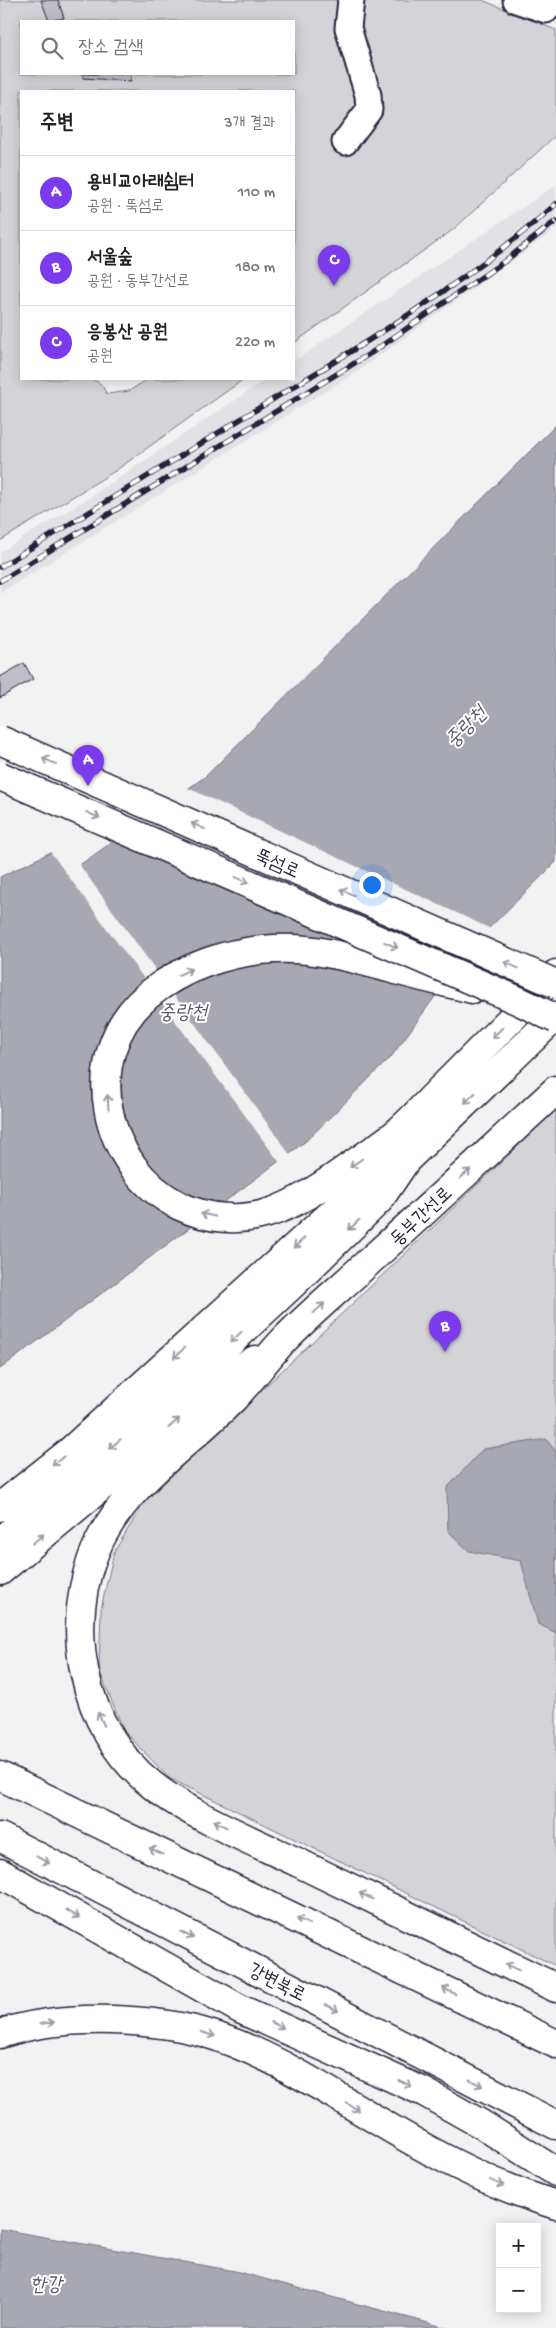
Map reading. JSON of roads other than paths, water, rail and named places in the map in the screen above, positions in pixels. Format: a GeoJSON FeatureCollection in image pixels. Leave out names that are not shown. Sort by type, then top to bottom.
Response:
{"type":"FeatureCollection","features":[{"type":"Feature","properties":{"kind":"main road","name":"뚝섬로"},"geometry":{"type":"LineString","coordinates":[[0,740],[556,984]]}},
{"type":"Feature","properties":{"kind":"main road","name":"뚝섬로"},"geometry":{"type":"LineString","coordinates":[[0,776],[556,1017]]}},
{"type":"Feature","properties":{"kind":"main road"},"geometry":{"type":"LineString","coordinates":[[519,1001],[331,954],[296,949],[255,950],[194,968],[161,985],[146,997],[133,1011],[116,1040],[108,1070],[107,1101],[114,1134],[120,1148],[139,1175],[150,1186],[193,1212],[229,1218],[269,1213],[298,1200],[330,1180],[395,1134],[556,974]]}},
{"type":"Feature","properties":{"kind":"main road"},"geometry":{"type":"LineString","coordinates":[[0,1542],[204,1367],[296,1281],[379,1200],[406,1160],[556,1017]]}},
{"type":"Feature","properties":{"kind":"main road","name":"동부간선로"},"geometry":{"type":"LineString","coordinates":[[283,1341],[556,1090]]}},
{"type":"Feature","properties":{"kind":"main road"},"geometry":{"type":"LineString","coordinates":[[0,1507],[67,1454],[363,1185],[406,1160]]}},
{"type":"Feature","properties":{"kind":"main road"},"geometry":{"type":"LineString","coordinates":[[0,1570],[126,1466],[218,1384],[283,1341]]}},
{"type":"Feature","properties":{"kind":"main road"},"geometry":{"type":"LineString","coordinates":[[283,1341],[234,1398],[167,1457],[140,1485],[119,1511],[100,1540],[88,1569],[80,1602],[79,1628],[85,1673],[95,1706],[109,1736],[129,1762],[151,1784],[177,1801],[278,1853],[556,1988]]}},
{"type":"Feature","properties":{"kind":"main road"},"geometry":{"type":"LineString","coordinates":[[0,1776],[556,2044]]}},
{"type":"Feature","properties":{"kind":"main road","name":"강변북로"},"geometry":{"type":"LineString","coordinates":[[0,1837],[556,2125]]}},
{"type":"Feature","properties":{"kind":"main road"},"geometry":{"type":"LineString","coordinates":[[0,1873],[240,2009],[424,2092],[465,2115],[556,2172]]}},
{"type":"Feature","properties":{"kind":"main road"},"geometry":{"type":"LineString","coordinates":[[475,2004],[556,2026]]}},
{"type":"Feature","properties":{"kind":"main road"},"geometry":{"type":"LineString","coordinates":[[0,2034],[50,2023],[99,2019],[154,2022],[204,2032],[275,2062],[415,2143],[472,2173],[556,2205]]}},
{"type":"Feature","properties":{"kind":"street"},"geometry":{"type":"LineString","coordinates":[[345,142],[368,110],[368,95],[348,28],[351,0]]}},
{"type":"Feature","properties":{"kind":"street"},"geometry":{"type":"LineString","coordinates":[[516,0],[546,10],[552,0]]}},
{"type":"Feature","properties":{"kind":"water","name":"중랑천"},"geometry":{"type":"Polygon","coordinates":[[[556,425],[556,862],[474,943],[391,1057],[306,1141],[0,1369],[0,877],[55,850],[74,869],[206,776],[556,425]]]}},
{"type":"Feature","properties":{"kind":"water"},"geometry":{"type":"Polygon","coordinates":[[[546,1439],[556,1452],[556,1633],[538,1624],[521,1561],[469,1551],[448,1531],[447,1488],[483,1449],[546,1439]]]}},
{"type":"Feature","properties":{"kind":"water","name":"한강"},"geometry":{"type":"Polygon","coordinates":[[[0,2229],[235,2271],[447,2328],[0,2328],[0,2229]]]}},
{"type":"Feature","properties":{"kind":"railway"},"geometry":{"type":"LineString","coordinates":[[0,567],[387,329],[491,257],[556,204]]}},
{"type":"Feature","properties":{"kind":"railway"},"geometry":{"type":"LineString","coordinates":[[0,581],[371,353],[505,261],[556,221]]}},
{"type":"Feature","properties":{"kind":"place","name":"응봉산 공원"},"geometry":{"type":"Point","coordinates":[334,286]}},
{"type":"Feature","properties":{"kind":"place","name":"용비교아래쉼터"},"geometry":{"type":"Point","coordinates":[88,786]}},
{"type":"Feature","properties":{"kind":"place","name":"서울숲"},"geometry":{"type":"Point","coordinates":[445,1352]}}]}
